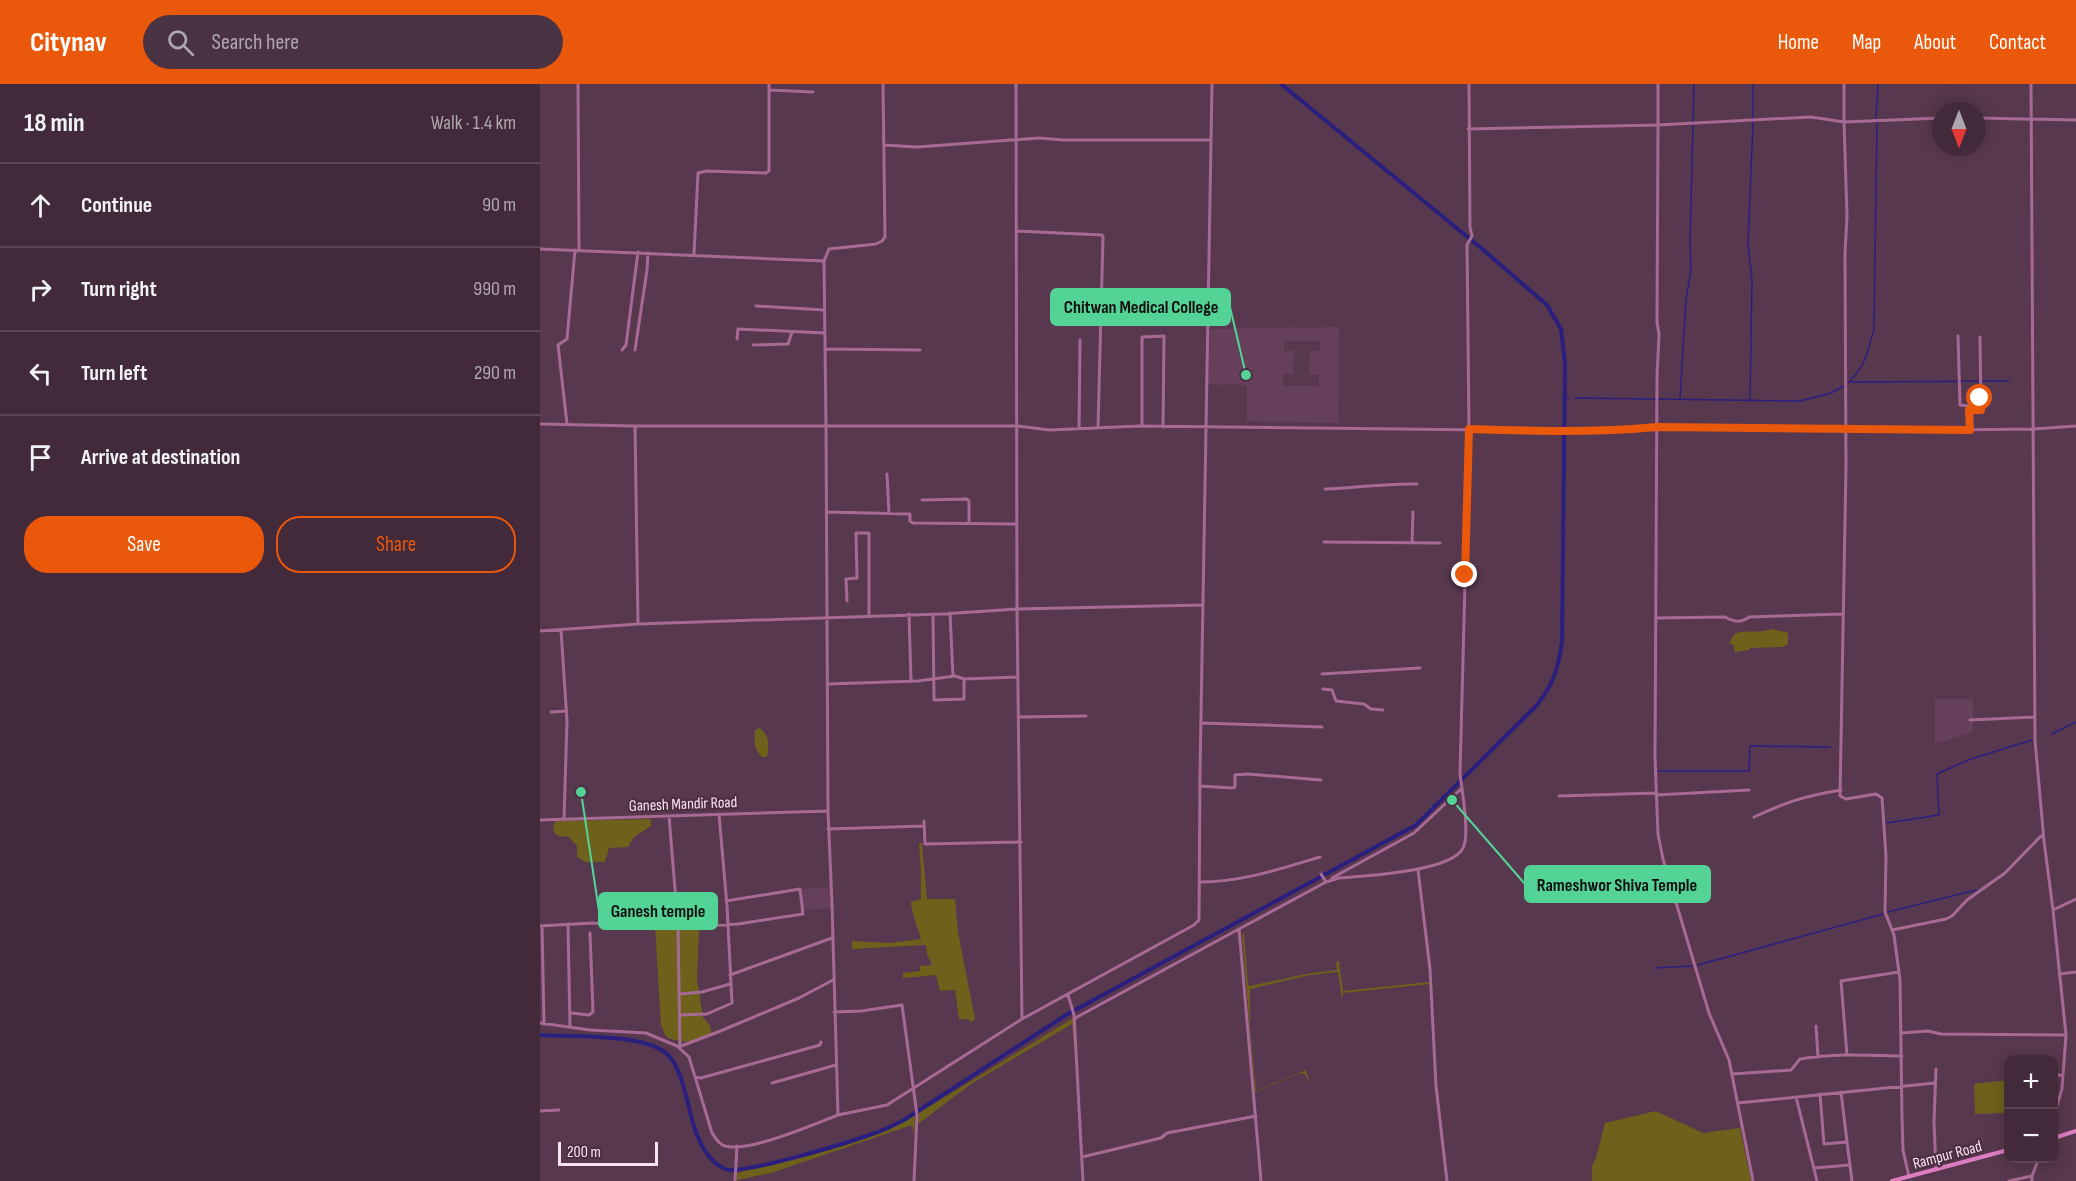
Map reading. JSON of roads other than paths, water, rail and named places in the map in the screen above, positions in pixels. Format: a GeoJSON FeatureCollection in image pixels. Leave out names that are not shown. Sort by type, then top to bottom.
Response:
{"type":"FeatureCollection","features":[{"type":"Feature","properties":{"kind":"main road"},"geometry":{"type":"LineString","coordinates":[[2058,1137],[2076,1131]]}},
{"type":"Feature","properties":{"kind":"main road","name":"Rampur Road"},"geometry":{"type":"LineString","coordinates":[[1892,1181],[2004,1151]]}},
{"type":"Feature","properties":{"kind":"street"},"geometry":{"type":"LineString","coordinates":[[567,424],[558,345],[567,339],[577,250],[578,84]]}},
{"type":"Feature","properties":{"kind":"street"},"geometry":{"type":"LineString","coordinates":[[694,255],[698,173],[769,171],[769,84]]}},
{"type":"Feature","properties":{"kind":"street"},"geometry":{"type":"LineString","coordinates":[[838,1115],[828,829],[824,261],[829,249],[876,244],[885,237],[883,84]]}},
{"type":"Feature","properties":{"kind":"street"},"geometry":{"type":"LineString","coordinates":[[1016,84],[1017,609],[1023,1019]]}},
{"type":"Feature","properties":{"kind":"street"},"geometry":{"type":"LineString","coordinates":[[726,901],[800,889],[803,914],[728,924],[663,928],[592,923],[541,926],[542,1024],[646,1033],[681,1048],[689,1057],[712,1133],[719,1143],[737,1146],[772,1140],[838,1115],[887,1105],[1023,1019],[1194,925],[1199,920],[1202,605],[1212,84]]}},
{"type":"Feature","properties":{"kind":"street"},"geometry":{"type":"LineString","coordinates":[[1326,881],[1418,870],[1452,857],[1463,849],[1465,842],[1465,816],[1460,774],[1469,429],[1468,242],[1472,237],[1468,129],[1469,84]]}},
{"type":"Feature","properties":{"kind":"street"},"geometry":{"type":"LineString","coordinates":[[1658,84],[1659,334],[1656,618],[1658,834],[1663,859],[1709,1013],[1729,1060],[1754,1181]]}},
{"type":"Feature","properties":{"kind":"street"},"geometry":{"type":"LineString","coordinates":[[1844,84],[1846,428],[1840,796],[1846,799],[1876,794],[1882,798],[1886,856],[1885,912],[1892,930],[1899,972],[1903,1150],[1909,1177]]}},
{"type":"Feature","properties":{"kind":"street"},"geometry":{"type":"LineString","coordinates":[[2031,84],[2035,717],[2043,836],[2066,1035],[2062,1089],[2056,1109]]}},
{"type":"Feature","properties":{"kind":"street"},"geometry":{"type":"LineString","coordinates":[[769,90],[813,92]]}},
{"type":"Feature","properties":{"kind":"street"},"geometry":{"type":"LineString","coordinates":[[1468,129],[1658,125],[1811,117],[1844,122],[1932,118]]}},
{"type":"Feature","properties":{"kind":"street"},"geometry":{"type":"LineString","coordinates":[[1986,118],[2076,120]]}},
{"type":"Feature","properties":{"kind":"street"},"geometry":{"type":"LineString","coordinates":[[884,145],[917,147],[1039,138],[1211,140]]}},
{"type":"Feature","properties":{"kind":"street"},"geometry":{"type":"LineString","coordinates":[[1016,231],[1102,235],[1103,237],[1098,427]]}},
{"type":"Feature","properties":{"kind":"street"},"geometry":{"type":"LineString","coordinates":[[540,249],[824,261]]}},
{"type":"Feature","properties":{"kind":"street"},"geometry":{"type":"LineString","coordinates":[[622,350],[626,345],[638,252]]}},
{"type":"Feature","properties":{"kind":"street"},"geometry":{"type":"LineString","coordinates":[[635,350],[646,284],[648,252]]}},
{"type":"Feature","properties":{"kind":"street"},"geometry":{"type":"LineString","coordinates":[[756,306],[824,310]]}},
{"type":"Feature","properties":{"kind":"street"},"geometry":{"type":"LineString","coordinates":[[737,339],[738,329],[825,333]]}},
{"type":"Feature","properties":{"kind":"street"},"geometry":{"type":"LineString","coordinates":[[753,345],[788,344],[792,332]]}},
{"type":"Feature","properties":{"kind":"street"},"geometry":{"type":"LineString","coordinates":[[1142,426],[1142,337],[1164,336],[1163,427]]}},
{"type":"Feature","properties":{"kind":"street"},"geometry":{"type":"LineString","coordinates":[[1958,336],[1960,405],[1969,406],[1970,430]]}},
{"type":"Feature","properties":{"kind":"street"},"geometry":{"type":"LineString","coordinates":[[1969,410],[1981,410],[1980,337]]}},
{"type":"Feature","properties":{"kind":"street"},"geometry":{"type":"LineString","coordinates":[[1079,429],[1080,340]]}},
{"type":"Feature","properties":{"kind":"street"},"geometry":{"type":"LineString","coordinates":[[825,349],[920,350]]}},
{"type":"Feature","properties":{"kind":"street"},"geometry":{"type":"LineString","coordinates":[[540,424],[1017,426],[1050,430],[1142,426],[1558,431],[1657,427],[1970,430],[2076,426]]}},
{"type":"Feature","properties":{"kind":"street"},"geometry":{"type":"LineString","coordinates":[[635,426],[638,624]]}},
{"type":"Feature","properties":{"kind":"street"},"geometry":{"type":"LineString","coordinates":[[887,474],[889,513]]}},
{"type":"Feature","properties":{"kind":"street"},"geometry":{"type":"LineString","coordinates":[[1325,489],[1357,488],[1377,484],[1417,484]]}},
{"type":"Feature","properties":{"kind":"street"},"geometry":{"type":"LineString","coordinates":[[922,500],[967,499],[969,501],[969,522]]}},
{"type":"Feature","properties":{"kind":"street"},"geometry":{"type":"LineString","coordinates":[[826,512],[910,514],[910,521],[913,523],[1017,524]]}},
{"type":"Feature","properties":{"kind":"street"},"geometry":{"type":"LineString","coordinates":[[1412,543],[1413,512]]}},
{"type":"Feature","properties":{"kind":"street"},"geometry":{"type":"LineString","coordinates":[[847,601],[846,579],[857,578],[856,533],[869,533],[869,615]]}},
{"type":"Feature","properties":{"kind":"street"},"geometry":{"type":"LineString","coordinates":[[1324,542],[1440,543]]}},
{"type":"Feature","properties":{"kind":"street"},"geometry":{"type":"LineString","coordinates":[[540,632],[638,624],[1017,609],[1202,605]]}},
{"type":"Feature","properties":{"kind":"street"},"geometry":{"type":"LineString","coordinates":[[950,613],[953,676]]}},
{"type":"Feature","properties":{"kind":"street"},"geometry":{"type":"LineString","coordinates":[[909,614],[911,681]]}},
{"type":"Feature","properties":{"kind":"street"},"geometry":{"type":"LineString","coordinates":[[933,614],[934,700],[964,699],[964,679]]}},
{"type":"Feature","properties":{"kind":"street"},"geometry":{"type":"LineString","coordinates":[[1656,618],[1725,617],[1732,621],[1744,621],[1749,617],[1842,614]]}},
{"type":"Feature","properties":{"kind":"street"},"geometry":{"type":"LineString","coordinates":[[561,630],[567,711],[564,819]]}},
{"type":"Feature","properties":{"kind":"street"},"geometry":{"type":"LineString","coordinates":[[1322,674],[1420,668]]}},
{"type":"Feature","properties":{"kind":"street"},"geometry":{"type":"LineString","coordinates":[[827,684],[911,681],[953,676],[964,679],[1018,676]]}},
{"type":"Feature","properties":{"kind":"street"},"geometry":{"type":"LineString","coordinates":[[1323,689],[1332,690],[1336,701],[1364,704],[1371,709],[1383,710]]}},
{"type":"Feature","properties":{"kind":"street"},"geometry":{"type":"LineString","coordinates":[[551,712],[567,711]]}},
{"type":"Feature","properties":{"kind":"street"},"geometry":{"type":"LineString","coordinates":[[1019,717],[1086,716]]}},
{"type":"Feature","properties":{"kind":"street"},"geometry":{"type":"LineString","coordinates":[[1970,720],[2035,717]]}},
{"type":"Feature","properties":{"kind":"street"},"geometry":{"type":"LineString","coordinates":[[1201,723],[1322,727]]}},
{"type":"Feature","properties":{"kind":"street"},"geometry":{"type":"LineString","coordinates":[[1200,786],[1232,788],[1235,787],[1235,775],[1247,774],[1321,780]]}},
{"type":"Feature","properties":{"kind":"street"},"geometry":{"type":"LineString","coordinates":[[1074,1020],[1107,999],[1414,832],[1462,785]]}},
{"type":"Feature","properties":{"kind":"street"},"geometry":{"type":"LineString","coordinates":[[1559,796],[1749,790]]}},
{"type":"Feature","properties":{"kind":"street"},"geometry":{"type":"LineString","coordinates":[[1754,817],[1786,802],[1841,790]]}},
{"type":"Feature","properties":{"kind":"street","name":"Ganesh Mandir Road"},"geometry":{"type":"LineString","coordinates":[[540,820],[828,811]]}},
{"type":"Feature","properties":{"kind":"street"},"geometry":{"type":"LineString","coordinates":[[681,1015],[707,1014],[732,1003],[719,814]]}},
{"type":"Feature","properties":{"kind":"street"},"geometry":{"type":"LineString","coordinates":[[669,816],[678,926],[681,1048]]}},
{"type":"Feature","properties":{"kind":"street"},"geometry":{"type":"LineString","coordinates":[[924,821],[925,844],[1021,842]]}},
{"type":"Feature","properties":{"kind":"street"},"geometry":{"type":"LineString","coordinates":[[828,829],[924,826]]}},
{"type":"Feature","properties":{"kind":"street"},"geometry":{"type":"LineString","coordinates":[[1892,930],[1952,916],[1966,900],[2005,873],[2043,836]]}},
{"type":"Feature","properties":{"kind":"street"},"geometry":{"type":"LineString","coordinates":[[1200,882],[1231,881],[1320,857]]}},
{"type":"Feature","properties":{"kind":"street"},"geometry":{"type":"LineString","coordinates":[[1418,870],[1430,969],[1436,1086],[1447,1181]]}},
{"type":"Feature","properties":{"kind":"street"},"geometry":{"type":"LineString","coordinates":[[1322,874],[1326,881]]}},
{"type":"Feature","properties":{"kind":"street"},"geometry":{"type":"LineString","coordinates":[[2053,910],[2076,898]]}},
{"type":"Feature","properties":{"kind":"street"},"geometry":{"type":"LineString","coordinates":[[568,924],[570,1027]]}},
{"type":"Feature","properties":{"kind":"street"},"geometry":{"type":"LineString","coordinates":[[1239,929],[1262,1181]]}},
{"type":"Feature","properties":{"kind":"street"},"geometry":{"type":"LineString","coordinates":[[571,1013],[589,1014],[593,1012],[590,933]]}},
{"type":"Feature","properties":{"kind":"street"},"geometry":{"type":"LineString","coordinates":[[730,975],[833,938]]}},
{"type":"Feature","properties":{"kind":"street"},"geometry":{"type":"LineString","coordinates":[[1847,1055],[1840,981],[1899,972]]}},
{"type":"Feature","properties":{"kind":"street"},"geometry":{"type":"LineString","coordinates":[[2059,974],[2076,972]]}},
{"type":"Feature","properties":{"kind":"street"},"geometry":{"type":"LineString","coordinates":[[681,1048],[799,998],[834,980]]}},
{"type":"Feature","properties":{"kind":"street"},"geometry":{"type":"LineString","coordinates":[[680,994],[702,992],[730,984]]}},
{"type":"Feature","properties":{"kind":"street"},"geometry":{"type":"LineString","coordinates":[[1068,995],[1074,1015],[1083,1181]]}},
{"type":"Feature","properties":{"kind":"street"},"geometry":{"type":"LineString","coordinates":[[834,1012],[902,1005],[915,1089],[914,1108],[917,1115],[914,1181]]}},
{"type":"Feature","properties":{"kind":"street"},"geometry":{"type":"LineString","coordinates":[[1815,1026],[1818,1057]]}},
{"type":"Feature","properties":{"kind":"street"},"geometry":{"type":"LineString","coordinates":[[1902,1033],[1928,1031],[1963,1034],[2066,1035]]}},
{"type":"Feature","properties":{"kind":"street"},"geometry":{"type":"LineString","coordinates":[[695,1077],[701,1078],[776,1058],[820,1045],[821,1042]]}},
{"type":"Feature","properties":{"kind":"street"},"geometry":{"type":"LineString","coordinates":[[1732,1074],[1791,1070],[1800,1059],[1818,1057],[1902,1056]]}},
{"type":"Feature","properties":{"kind":"street"},"geometry":{"type":"LineString","coordinates":[[772,1083],[836,1065]]}},
{"type":"Feature","properties":{"kind":"street"},"geometry":{"type":"LineString","coordinates":[[1936,1069],[1936,1170]]}},
{"type":"Feature","properties":{"kind":"street"},"geometry":{"type":"LineString","coordinates":[[2058,1075],[2063,1076]]}},
{"type":"Feature","properties":{"kind":"street"},"geometry":{"type":"LineString","coordinates":[[1738,1103],[1935,1083]]}},
{"type":"Feature","properties":{"kind":"street"},"geometry":{"type":"LineString","coordinates":[[1841,1092],[1851,1181]]}},
{"type":"Feature","properties":{"kind":"street"},"geometry":{"type":"LineString","coordinates":[[1820,1094],[1824,1144],[1847,1142]]}},
{"type":"Feature","properties":{"kind":"street"},"geometry":{"type":"LineString","coordinates":[[1796,1097],[1817,1181]]}},
{"type":"Feature","properties":{"kind":"street"},"geometry":{"type":"LineString","coordinates":[[540,1111],[559,1110]]}},
{"type":"Feature","properties":{"kind":"street"},"geometry":{"type":"LineString","coordinates":[[1082,1157],[1161,1138],[1167,1133],[1256,1116]]}},
{"type":"Feature","properties":{"kind":"street"},"geometry":{"type":"LineString","coordinates":[[735,1181],[737,1146]]}},
{"type":"Feature","properties":{"kind":"street"},"geometry":{"type":"LineString","coordinates":[[2008,1181],[2032,1179],[2037,1163]]}},
{"type":"Feature","properties":{"kind":"street"},"geometry":{"type":"LineString","coordinates":[[1814,1168],[1850,1165]]}},
{"type":"Feature","properties":{"kind":"waterway"},"geometry":{"type":"LineString","coordinates":[[540,1035],[589,1036],[626,1040],[643,1043],[668,1055],[678,1072],[702,1146],[712,1160],[725,1169],[735,1170],[774,1163],[863,1137],[904,1120],[1066,1015],[1416,825],[1537,705],[1548,690],[1554,675],[1562,642],[1565,363],[1561,329],[1547,305],[1281,84]]}},
{"type":"Feature","properties":{"kind":"waterway"},"geometry":{"type":"LineString","coordinates":[[1693,122],[1694,84]]}},
{"type":"Feature","properties":{"kind":"waterway"},"geometry":{"type":"LineString","coordinates":[[1753,84],[1753,118]]}},
{"type":"Feature","properties":{"kind":"waterway"},"geometry":{"type":"LineString","coordinates":[[1876,118],[1878,84]]}},
{"type":"Feature","properties":{"kind":"waterway"},"geometry":{"type":"LineString","coordinates":[[1750,399],[1752,280],[1748,244],[1753,122]]}},
{"type":"Feature","properties":{"kind":"waterway"},"geometry":{"type":"LineString","coordinates":[[1848,383],[1862,365],[1874,328],[1877,122]]}},
{"type":"Feature","properties":{"kind":"waterway"},"geometry":{"type":"LineString","coordinates":[[1680,398],[1686,299],[1691,271],[1693,125]]}},
{"type":"Feature","properties":{"kind":"waterway"},"geometry":{"type":"LineString","coordinates":[[1851,382],[2009,381]]}},
{"type":"Feature","properties":{"kind":"waterway"},"geometry":{"type":"LineString","coordinates":[[1575,398],[1800,401],[1831,393],[1844,386]]}},
{"type":"Feature","properties":{"kind":"waterway"},"geometry":{"type":"LineString","coordinates":[[2052,734],[2076,722]]}},
{"type":"Feature","properties":{"kind":"waterway"},"geometry":{"type":"LineString","coordinates":[[1887,823],[1939,815],[1937,774],[1971,759],[2032,740]]}},
{"type":"Feature","properties":{"kind":"waterway"},"geometry":{"type":"LineString","coordinates":[[1658,771],[1749,771],[1750,746],[1830,747]]}},
{"type":"Feature","properties":{"kind":"waterway"},"geometry":{"type":"LineString","coordinates":[[1888,912],[1976,890]]}},
{"type":"Feature","properties":{"kind":"waterway"},"geometry":{"type":"LineString","coordinates":[[1698,965],[1883,914]]}},
{"type":"Feature","properties":{"kind":"waterway"},"geometry":{"type":"LineString","coordinates":[[1655,968],[1692,966]]}},
{"type":"Feature","properties":{"kind":"place","name":"Chitwan Medical College"},"geometry":{"type":"Point","coordinates":[1246,375]}},
{"type":"Feature","properties":{"kind":"place","name":"Ganesh temple"},"geometry":{"type":"Point","coordinates":[581,792]}},
{"type":"Feature","properties":{"kind":"place","name":"Rameshwor Shiva Temple"},"geometry":{"type":"Point","coordinates":[1452,800]}}]}
